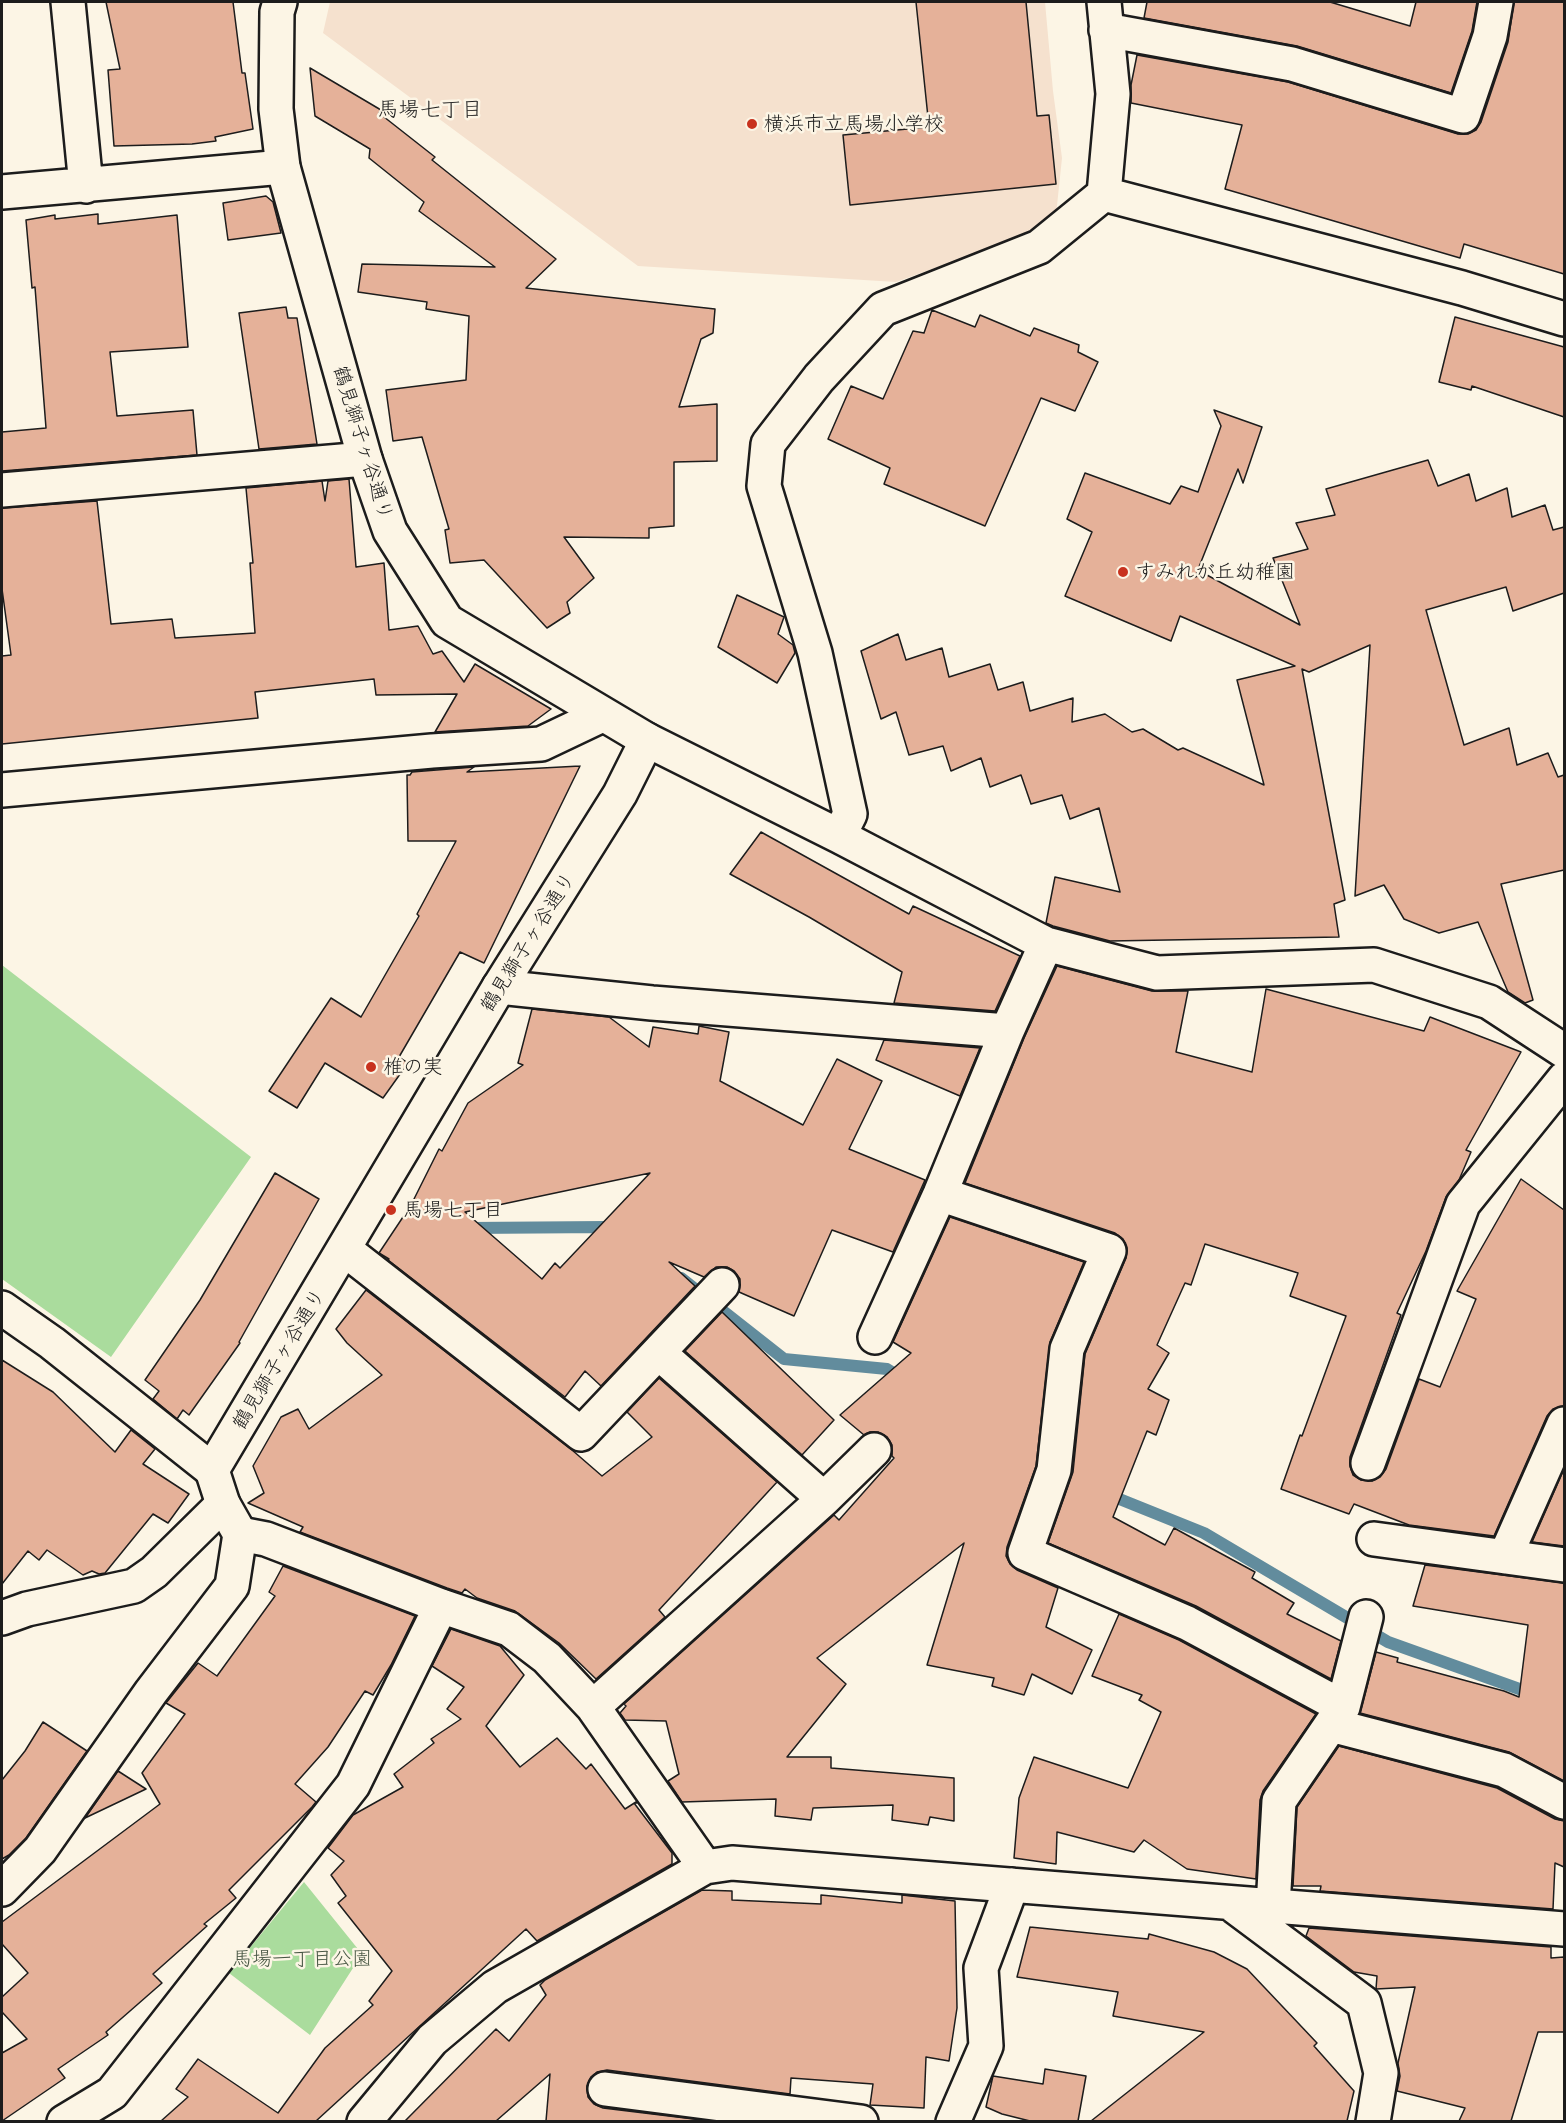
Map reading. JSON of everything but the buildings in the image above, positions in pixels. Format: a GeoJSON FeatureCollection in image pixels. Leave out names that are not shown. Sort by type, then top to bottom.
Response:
{"type":"FeatureCollection","features":[{"type":"Feature","properties":{"kind":"street"},"geometry":{"type":"LineString","coordinates":[[68,2],[86,186]]}},
{"type":"Feature","properties":{"kind":"street","name":"鶴見獅子ヶ谷通り"},"geometry":{"type":"LineString","coordinates":[[212,1470],[499,987],[620,794],[647,740],[447,621],[390,531],[365,459],[283,167],[276,109],[277,12],[280,2]]}},
{"type":"Feature","properties":{"kind":"street"},"geometry":{"type":"LineString","coordinates":[[839,836],[850,814],[815,653],[764,486],[768,444],[819,378],[884,309],[1039,247],[1104,194],[1113,94],[1105,16],[1292,64],[1463,116],[1490,36],[1496,2]]}},
{"type":"Feature","properties":{"kind":"street"},"geometry":{"type":"LineString","coordinates":[[2,192],[283,167]]}},
{"type":"Feature","properties":{"kind":"street"},"geometry":{"type":"LineString","coordinates":[[1104,194],[1462,288],[1564,319]]}},
{"type":"Feature","properties":{"kind":"street"},"geometry":{"type":"LineString","coordinates":[[2,490],[365,459]]}},
{"type":"Feature","properties":{"kind":"street"},"geometry":{"type":"LineString","coordinates":[[2,790],[432,751],[541,744],[602,715]]}},
{"type":"Feature","properties":{"kind":"street"},"geometry":{"type":"LineString","coordinates":[[647,740],[839,836],[1046,944],[1157,973],[1374,965],[1489,1002],[1564,1051]]}},
{"type":"Feature","properties":{"kind":"street"},"geometry":{"type":"LineString","coordinates":[[875,1337],[940,1194],[1007,1031],[1046,944]]}},
{"type":"Feature","properties":{"kind":"street"},"geometry":{"type":"LineString","coordinates":[[499,987],[652,1003],[1007,1031]]}},
{"type":"Feature","properties":{"kind":"street"},"geometry":{"type":"LineString","coordinates":[[1368,1463],[1463,1204],[1564,1079]]}},
{"type":"Feature","properties":{"kind":"street"},"geometry":{"type":"LineString","coordinates":[[940,1194],[1109,1251],[1067,1349],[1054,1470],[1025,1552],[1186,1623],[1337,1716],[1504,1770],[1564,1802]]}},
{"type":"Feature","properties":{"kind":"street"},"geometry":{"type":"LineString","coordinates":[[344,1249],[581,1434],[722,1285]]}},
{"type":"Feature","properties":{"kind":"street"},"geometry":{"type":"LineString","coordinates":[[2,1308],[52,1343],[212,1470],[223,1504],[240,1534],[232,1586],[151,1692],[40,1850],[2,1889]]}},
{"type":"Feature","properties":{"kind":"street"},"geometry":{"type":"LineString","coordinates":[[659,1353],[824,1499]]}},
{"type":"Feature","properties":{"kind":"street"},"geometry":{"type":"LineString","coordinates":[[1505,1557],[1564,1424]]}},
{"type":"Feature","properties":{"kind":"street"},"geometry":{"type":"LineString","coordinates":[[593,1707],[824,1499],[874,1450]]}},
{"type":"Feature","properties":{"kind":"street"},"geometry":{"type":"LineString","coordinates":[[2,1590],[14,1614],[134,1586],[154,1572],[223,1504]]}},
{"type":"Feature","properties":{"kind":"street"},"geometry":{"type":"LineString","coordinates":[[240,1534],[266,1539],[441,1606],[509,1629],[547,1658],[593,1707],[705,1867]]}},
{"type":"Feature","properties":{"kind":"street"},"geometry":{"type":"LineString","coordinates":[[1374,1539],[1564,1565]]}},
{"type":"Feature","properties":{"kind":"street"},"geometry":{"type":"LineString","coordinates":[[64,2121],[112,2093],[352,1785],[441,1606]]}},
{"type":"Feature","properties":{"kind":"street"},"geometry":{"type":"LineString","coordinates":[[1273,1907],[1279,1801],[1337,1716],[1366,1617]]}},
{"type":"Feature","properties":{"kind":"street"},"geometry":{"type":"LineString","coordinates":[[364,2121],[432,2040],[495,1987],[705,1867],[732,1863],[1564,1929]]}},
{"type":"Feature","properties":{"kind":"street"},"geometry":{"type":"LineString","coordinates":[[953,2121],[986,2046],[981,1968],[1012,1885]]}},
{"type":"Feature","properties":{"kind":"street"},"geometry":{"type":"LineString","coordinates":[[1230,1903],[1364,2003],[1381,2073],[1373,2121]]}},
{"type":"Feature","properties":{"kind":"street"},"geometry":{"type":"LineString","coordinates":[[605,2089],[861,2121]]}},
{"type":"Feature","properties":{"kind":"shaded area","name":"横浜市立馬場小学校"},"geometry":{"type":"Polygon","coordinates":[[[330,2],[1045,2],[1062,158],[1056,215],[1032,233],[896,282],[638,266],[323,33],[330,2]]]}},
{"type":"Feature","properties":{"kind":"green space"},"geometry":{"type":"Polygon","coordinates":[[[2,965],[251,1157],[111,1357],[2,1279],[2,965]]]}},
{"type":"Feature","properties":{"kind":"green space","name":"馬場一丁目公園"},"geometry":{"type":"Polygon","coordinates":[[[304,1882],[362,1954],[310,2035],[229,1973],[304,1882]]]}},
{"type":"Feature","properties":{"kind":"waterway"},"geometry":{"type":"LineString","coordinates":[[469,1228],[606,1227],[612,1231]]}},
{"type":"Feature","properties":{"kind":"waterway"},"geometry":{"type":"LineString","coordinates":[[681,1278],[784,1359],[887,1369],[905,1380]]}},
{"type":"Feature","properties":{"kind":"waterway"},"geometry":{"type":"LineString","coordinates":[[1107,1494],[1204,1533],[1388,1642],[1564,1705]]}},
{"type":"Feature","properties":{"kind":"place","name":"横浜市立馬場小学校"},"geometry":{"type":"Point","coordinates":[752,124]}},
{"type":"Feature","properties":{"kind":"place","name":"すみれが丘幼稚園"},"geometry":{"type":"Point","coordinates":[1123,572]}},
{"type":"Feature","properties":{"kind":"place","name":"椎の実"},"geometry":{"type":"Point","coordinates":[371,1067]}},
{"type":"Feature","properties":{"kind":"place","name":"馬場七丁目"},"geometry":{"type":"Point","coordinates":[391,1210]}},
{"type":"Feature","properties":{"kind":"district","name":"馬場七丁目"},"geometry":{"type":"Point","coordinates":[430,110]}}]}
